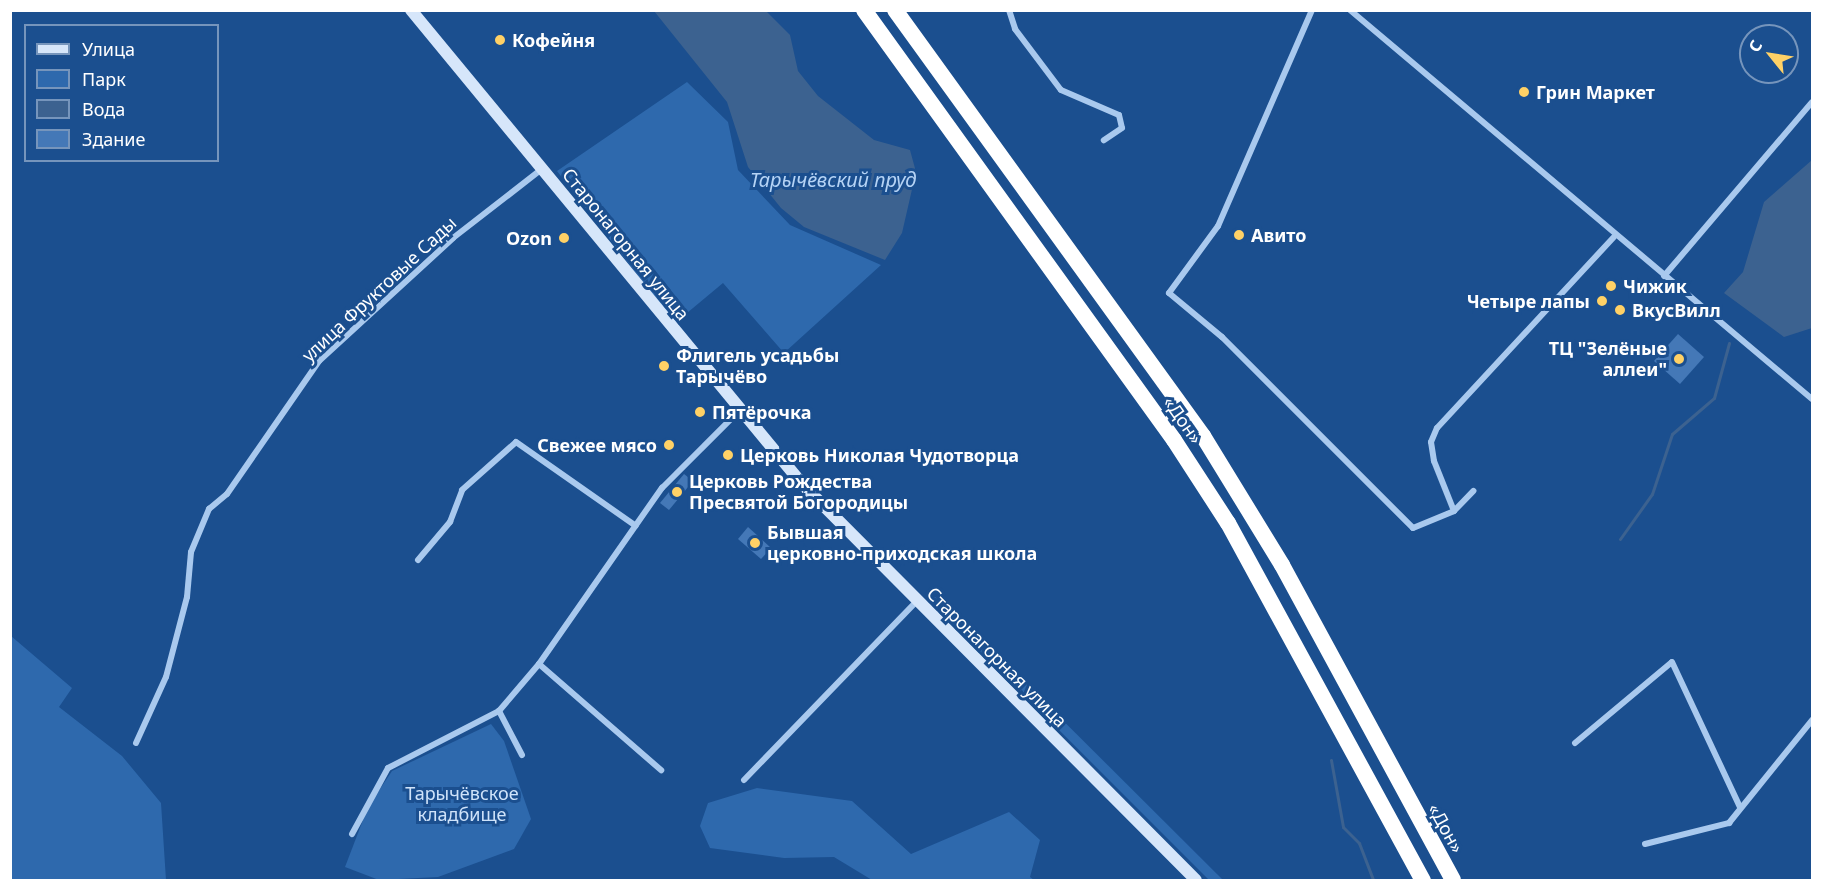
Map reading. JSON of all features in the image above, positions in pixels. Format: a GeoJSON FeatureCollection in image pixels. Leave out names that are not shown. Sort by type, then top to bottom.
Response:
{"type":"FeatureCollection","features":[{"type":"Feature","properties":{"kind":"highway","name":"«Дон»"},"geometry":{"type":"LineString","coordinates":[[864,10],[1174,440],[1228,523],[1423,880]]}},
{"type":"Feature","properties":{"kind":"highway","name":"«Дон»"},"geometry":{"type":"LineString","coordinates":[[895,10],[1203,436],[1281,565],[1453,880]]}},
{"type":"Feature","properties":{"kind":"main road","name":"Старонагорная улица"},"geometry":{"type":"LineString","coordinates":[[411,10],[739,411],[916,602],[1196,880]]}},
{"type":"Feature","properties":{"kind":"street"},"geometry":{"type":"LineString","coordinates":[[1009,10],[1015,29],[1061,90],[1119,115],[1122,128],[1104,140]]}},
{"type":"Feature","properties":{"kind":"street"},"geometry":{"type":"LineString","coordinates":[[1312,10],[1218,226],[1169,293],[1222,337],[1413,528],[1454,511],[1473,491]]}},
{"type":"Feature","properties":{"kind":"street"},"geometry":{"type":"LineString","coordinates":[[1350,10],[1614,237],[1812,399]]}},
{"type":"Feature","properties":{"kind":"street"},"geometry":{"type":"LineString","coordinates":[[1664,276],[1812,102]]}},
{"type":"Feature","properties":{"kind":"street","name":"улица Фруктовые Сады"},"geometry":{"type":"LineString","coordinates":[[136,743],[166,677],[187,597],[191,552],[209,509],[227,494],[319,361],[453,238],[542,169]]}},
{"type":"Feature","properties":{"kind":"street"},"geometry":{"type":"LineString","coordinates":[[1454,511],[1434,462],[1431,442],[1437,428],[1614,237]]}},
{"type":"Feature","properties":{"kind":"street"},"geometry":{"type":"LineString","coordinates":[[352,834],[388,768],[499,711],[539,664],[662,488],[739,411]]}},
{"type":"Feature","properties":{"kind":"street"},"geometry":{"type":"LineString","coordinates":[[418,560],[450,522],[462,490],[516,442],[636,526]]}},
{"type":"Feature","properties":{"kind":"street"},"geometry":{"type":"LineString","coordinates":[[744,780],[916,602]]}},
{"type":"Feature","properties":{"kind":"street"},"geometry":{"type":"LineString","coordinates":[[1575,743],[1672,662],[1740,807]]}},
{"type":"Feature","properties":{"kind":"street"},"geometry":{"type":"LineString","coordinates":[[539,664],[661,770]]}},
{"type":"Feature","properties":{"kind":"street"},"geometry":{"type":"LineString","coordinates":[[499,711],[522,755]]}},
{"type":"Feature","properties":{"kind":"street"},"geometry":{"type":"LineString","coordinates":[[1645,844],[1729,824],[1740,807],[1812,720]]}},
{"type":"Feature","properties":{"kind":"green space"},"geometry":{"type":"Polygon","coordinates":[[[687,82],[728,122],[738,170],[790,225],[881,265],[784,353],[723,283],[675,323],[557,171],[687,82]]]}},
{"type":"Feature","properties":{"kind":"green space"},"geometry":{"type":"Polygon","coordinates":[[[938,596],[1223,880],[1209,880],[929,600],[938,596]]]}},
{"type":"Feature","properties":{"kind":"green space"},"geometry":{"type":"Polygon","coordinates":[[[11,636],[72,688],[59,707],[122,756],[161,803],[166,880],[11,880],[11,636]]]}},
{"type":"Feature","properties":{"kind":"green space","name":"Тарычёвское кладбище"},"geometry":{"type":"Polygon","coordinates":[[[491,724],[504,741],[531,819],[514,849],[438,877],[379,880],[345,867],[368,807],[392,771],[491,724]]]}},
{"type":"Feature","properties":{"kind":"green space"},"geometry":{"type":"Polygon","coordinates":[[[757,788],[852,801],[911,854],[1009,812],[1040,840],[1030,877],[1034,880],[872,880],[834,857],[784,858],[710,848],[700,826],[708,803],[757,788]]]}},
{"type":"Feature","properties":{"kind":"water","name":"Тарычёвский пруд"},"geometry":{"type":"Polygon","coordinates":[[[654,11],[766,11],[790,35],[798,71],[818,96],[874,140],[910,150],[916,172],[902,233],[885,260],[804,227],[781,208],[748,167],[727,102],[654,11]]]}},
{"type":"Feature","properties":{"kind":"water"},"geometry":{"type":"Polygon","coordinates":[[[1812,160],[1812,328],[1784,337],[1724,293],[1743,272],[1764,202],[1812,160]]]}},
{"type":"Feature","properties":{"kind":"building","name":"ТЦ \"Зелёные аллеи\""},"geometry":{"type":"Polygon","coordinates":[[[1678,334],[1704,357],[1680,384],[1654,361],[1678,334]]]}},
{"type":"Feature","properties":{"kind":"building","name":"Церковь Рождества Пресвятой Богородицы"},"geometry":{"type":"Polygon","coordinates":[[[684,474],[693,481],[669,510],[660,503],[684,474]]]}},
{"type":"Feature","properties":{"kind":"building","name":"Бывшая церковно-приходская школа"},"geometry":{"type":"Polygon","coordinates":[[[748,527],[771,548],[761,559],[738,539],[748,527]]]}},
{"type":"Feature","properties":{"kind":"waterway"},"geometry":{"type":"LineString","coordinates":[[1620,539],[1652,494],[1672,434],[1714,398],[1729,343]]}},
{"type":"Feature","properties":{"kind":"waterway"},"geometry":{"type":"LineString","coordinates":[[1331,760],[1343,827],[1359,843],[1373,880]]}},
{"type":"Feature","properties":{"kind":"place","name":"Кофейня"},"geometry":{"type":"Point","coordinates":[500,40]}},
{"type":"Feature","properties":{"kind":"place","name":"Грин Маркет"},"geometry":{"type":"Point","coordinates":[1524,92]}},
{"type":"Feature","properties":{"kind":"place","name":"Авито"},"geometry":{"type":"Point","coordinates":[1239,235]}},
{"type":"Feature","properties":{"kind":"place","name":"Ozon"},"geometry":{"type":"Point","coordinates":[564,238]}},
{"type":"Feature","properties":{"kind":"place","name":"Чижик"},"geometry":{"type":"Point","coordinates":[1611,286]}},
{"type":"Feature","properties":{"kind":"place","name":"Четыре лапы"},"geometry":{"type":"Point","coordinates":[1602,301]}},
{"type":"Feature","properties":{"kind":"place","name":"ВкусВилл"},"geometry":{"type":"Point","coordinates":[1620,310]}},
{"type":"Feature","properties":{"kind":"place","name":"ТЦ \"Зелёные аллеи\""},"geometry":{"type":"Point","coordinates":[1679,359]}},
{"type":"Feature","properties":{"kind":"place","name":"Флигель усадьбы Тарычёво"},"geometry":{"type":"Point","coordinates":[664,366]}},
{"type":"Feature","properties":{"kind":"place","name":"Пятёрочка"},"geometry":{"type":"Point","coordinates":[700,412]}},
{"type":"Feature","properties":{"kind":"place","name":"Свежее мясо"},"geometry":{"type":"Point","coordinates":[669,445]}},
{"type":"Feature","properties":{"kind":"place","name":"Церковь Николая Чудотворца"},"geometry":{"type":"Point","coordinates":[728,455]}},
{"type":"Feature","properties":{"kind":"place","name":"Церковь Рождества Пресвятой Богородицы"},"geometry":{"type":"Point","coordinates":[677,492]}},
{"type":"Feature","properties":{"kind":"place","name":"Бывшая церковно-приходская школа"},"geometry":{"type":"Point","coordinates":[755,543]}}]}
